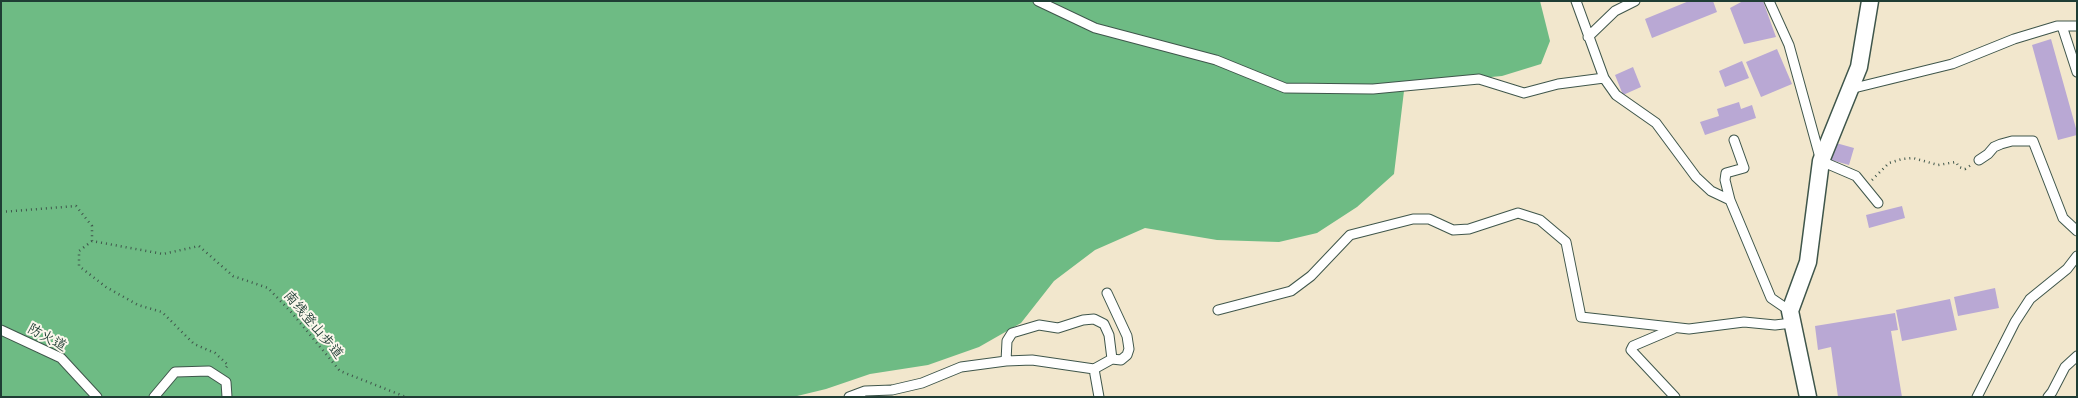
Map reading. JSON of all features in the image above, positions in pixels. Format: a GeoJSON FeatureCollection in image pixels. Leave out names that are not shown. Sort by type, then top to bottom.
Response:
{"type":"FeatureCollection","features":[{"type":"Feature","properties":{"kind":"street"},"geometry":{"type":"LineString","coordinates":[[1808,397],[1791,317],[1808,262],[1821,161],[1859,67],[1870,1]]}},
{"type":"Feature","properties":{"kind":"lane"},"geometry":{"type":"LineString","coordinates":[[1038,1],[1095,28],[1216,60],[1285,88],[1373,88],[1479,79],[1524,93],[1558,84],[1604,78]]}},
{"type":"Feature","properties":{"kind":"lane"},"geometry":{"type":"LineString","coordinates":[[1576,1],[1604,78],[1616,94],[1656,123],[1696,177],[1711,191],[1730,200]]}},
{"type":"Feature","properties":{"kind":"lane"},"geometry":{"type":"LineString","coordinates":[[1588,37],[1615,11],[1635,1]]}},
{"type":"Feature","properties":{"kind":"lane"},"geometry":{"type":"LineString","coordinates":[[1770,1],[1788,45],[1821,161],[1856,176],[1867,187],[1878,203]]}},
{"type":"Feature","properties":{"kind":"lane"},"geometry":{"type":"LineString","coordinates":[[1850,89],[1952,64],[2014,39],[2062,26],[2077,26]]}},
{"type":"Feature","properties":{"kind":"lane"},"geometry":{"type":"LineString","coordinates":[[2062,26],[2077,72]]}},
{"type":"Feature","properties":{"kind":"lane"},"geometry":{"type":"LineString","coordinates":[[1218,310],[1291,291],[1311,276],[1350,234],[1413,219],[1429,220],[1453,230],[1469,228],[1518,213],[1540,220],[1566,242],[1581,318],[1689,330],[1744,322],[1775,325],[1791,317],[1771,298],[1730,200],[1725,180],[1726,173],[1744,168],[1734,140]]}},
{"type":"Feature","properties":{"kind":"lane"},"geometry":{"type":"LineString","coordinates":[[1979,160],[1994,147],[2001,144],[2012,141],[2033,141],[2063,218],[2077,231]]}},
{"type":"Feature","properties":{"kind":"lane"},"geometry":{"type":"LineString","coordinates":[[1977,397],[2015,322],[2030,299],[2067,269],[2077,256]]}},
{"type":"Feature","properties":{"kind":"lane"},"geometry":{"type":"LineString","coordinates":[[849,397],[865,391],[892,390],[922,383],[961,367],[1006,361],[1032,360],[1094,369],[1112,359],[1121,360],[1127,355],[1126,336],[1107,293]]}},
{"type":"Feature","properties":{"kind":"lane"},"geometry":{"type":"LineString","coordinates":[[1006,361],[1007,341],[1012,333],[1039,325],[1058,328],[1083,320],[1094,319],[1104,324],[1109,334],[1112,359]]}},
{"type":"Feature","properties":{"kind":"lane"},"geometry":{"type":"LineString","coordinates":[[1675,328],[1633,346],[1631,350],[1676,397]]}},
{"type":"Feature","properties":{"kind":"lane","name":"防火道"},"geometry":{"type":"LineString","coordinates":[[1,330],[61,358],[97,397]]}},
{"type":"Feature","properties":{"kind":"lane"},"geometry":{"type":"LineString","coordinates":[[2048,397],[2066,367],[2077,356]]}},
{"type":"Feature","properties":{"kind":"lane"},"geometry":{"type":"LineString","coordinates":[[1094,369],[1098,397]]}},
{"type":"Feature","properties":{"kind":"lane"},"geometry":{"type":"LineString","coordinates":[[154,397],[175,372],[209,371],[226,382],[227,397]]}},
{"type":"Feature","properties":{"kind":"path"},"geometry":{"type":"LineString","coordinates":[[1867,187],[1889,163],[1902,159],[1913,158],[1938,165],[1956,162],[1959,167],[1965,169],[1979,160]]}},
{"type":"Feature","properties":{"kind":"path"},"geometry":{"type":"LineString","coordinates":[[1,212],[76,206],[92,226],[92,240],[79,251],[79,266],[106,287],[138,304],[162,312],[194,344],[215,353],[228,365],[220,378]]}},
{"type":"Feature","properties":{"kind":"path","name":"南线登山步道"},"geometry":{"type":"LineString","coordinates":[[92,240],[163,254],[199,246],[233,276],[268,288],[292,313],[340,371],[406,397]]}},
{"type":"Feature","properties":{"kind":"green space"},"geometry":{"type":"Polygon","coordinates":[[[1,1],[1540,1],[1550,41],[1541,64],[1502,76],[1436,82],[1404,91],[1394,174],[1357,207],[1317,233],[1279,242],[1217,240],[1145,228],[1095,250],[1054,281],[1021,323],[979,347],[928,365],[870,374],[826,389],[793,397],[1,397],[1,1]]]}},
{"type":"Feature","properties":{"kind":"building"},"geometry":{"type":"Polygon","coordinates":[[[1689,1],[1713,1],[1717,12],[1652,38],[1645,19],[1689,1]]]}},
{"type":"Feature","properties":{"kind":"building"},"geometry":{"type":"Polygon","coordinates":[[[1743,1],[1763,1],[1776,37],[1744,44],[1730,8],[1743,1]]]}},
{"type":"Feature","properties":{"kind":"building"},"geometry":{"type":"Polygon","coordinates":[[[2051,39],[2077,132],[2077,135],[2058,140],[2032,45],[2051,39]]]}},
{"type":"Feature","properties":{"kind":"building"},"geometry":{"type":"Polygon","coordinates":[[[1777,49],[1792,84],[1761,97],[1746,62],[1777,49]]]}},
{"type":"Feature","properties":{"kind":"building"},"geometry":{"type":"Polygon","coordinates":[[[1742,61],[1749,78],[1725,87],[1719,71],[1742,61]]]}},
{"type":"Feature","properties":{"kind":"building"},"geometry":{"type":"Polygon","coordinates":[[[1633,67],[1641,87],[1623,95],[1615,75],[1633,67]]]}},
{"type":"Feature","properties":{"kind":"building"},"geometry":{"type":"Polygon","coordinates":[[[1739,102],[1741,109],[1752,105],[1756,118],[1705,135],[1700,122],[1719,116],[1717,109],[1739,102]]]}},
{"type":"Feature","properties":{"kind":"building"},"geometry":{"type":"Polygon","coordinates":[[[1836,143],[1854,148],[1849,165],[1831,160],[1836,143]]]}},
{"type":"Feature","properties":{"kind":"building"},"geometry":{"type":"Polygon","coordinates":[[[1902,206],[1905,218],[1869,228],[1866,215],[1902,206]]]}},
{"type":"Feature","properties":{"kind":"building"},"geometry":{"type":"Polygon","coordinates":[[[1995,288],[1999,308],[1958,316],[1954,297],[1995,288]]]}},
{"type":"Feature","properties":{"kind":"building"},"geometry":{"type":"Polygon","coordinates":[[[1950,299],[1957,330],[1902,341],[1896,310],[1950,299]]]}},
{"type":"Feature","properties":{"kind":"building"},"geometry":{"type":"Polygon","coordinates":[[[1895,313],[1898,330],[1891,331],[1902,397],[1838,397],[1831,347],[1818,350],[1815,326],[1895,313]]]}}]}
